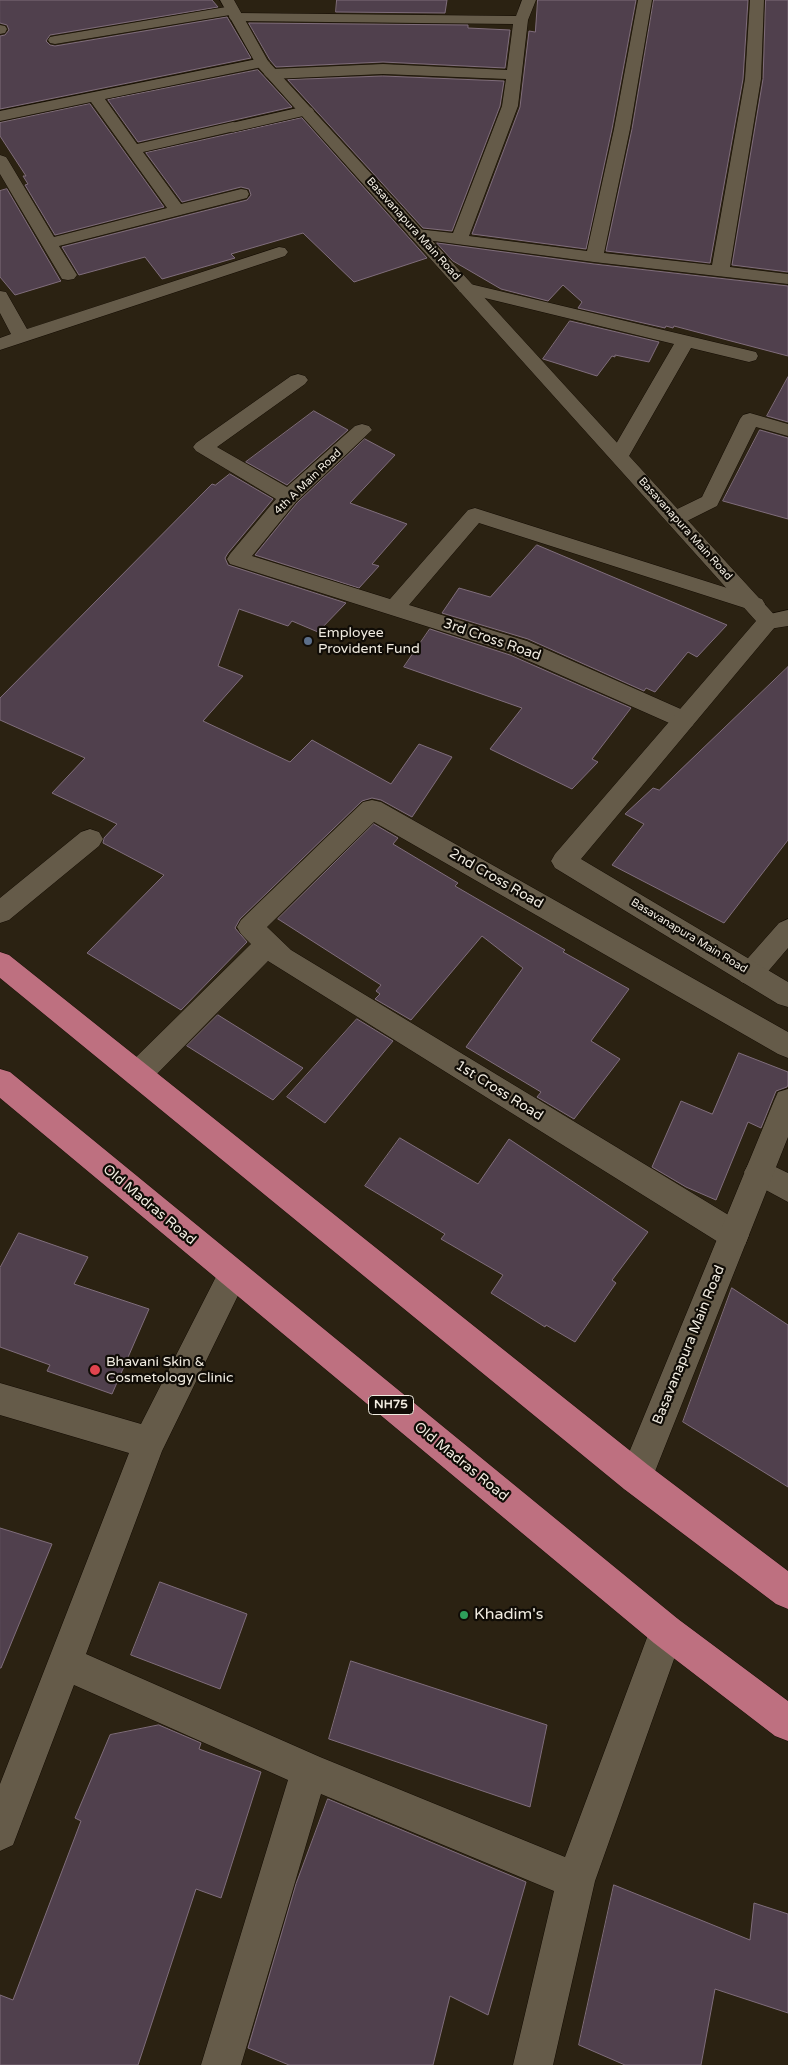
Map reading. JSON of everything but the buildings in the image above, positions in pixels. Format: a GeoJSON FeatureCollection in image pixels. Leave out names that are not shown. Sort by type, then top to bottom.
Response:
{"type":"FeatureCollection","features":[{"type":"Feature","properties":{"kind":"highway"},"geometry":{"type":"LineString","coordinates":[[0,963],[636,1478],[788,1592]]}},
{"type":"Feature","properties":{"kind":"highway","name":"Old Madras Road"},"geometry":{"type":"LineString","coordinates":[[0,1081],[666,1631],[788,1723]]}},
{"type":"Feature","properties":{"kind":"street"},"geometry":{"type":"LineString","coordinates":[[459,240],[510,106],[521,20],[529,0]]}},
{"type":"Feature","properties":{"kind":"street"},"geometry":{"type":"LineString","coordinates":[[594,257],[609,196],[626,111],[645,0]]}},
{"type":"Feature","properties":{"kind":"street"},"geometry":{"type":"LineString","coordinates":[[720,271],[753,78],[757,0]]}},
{"type":"Feature","properties":{"kind":"street"},"geometry":{"type":"LineString","coordinates":[[55,40],[232,9],[521,20]]}},
{"type":"Feature","properties":{"kind":"street","name":"Basavanapura Main Road"},"geometry":{"type":"LineString","coordinates":[[232,9],[267,69],[754,604],[778,619],[684,720],[564,861],[788,996]]}},
{"type":"Feature","properties":{"kind":"street"},"geometry":{"type":"LineString","coordinates":[[0,116],[95,97],[267,69],[446,70],[515,75]]}},
{"type":"Feature","properties":{"kind":"street"},"geometry":{"type":"LineString","coordinates":[[95,97],[177,210]]}},
{"type":"Feature","properties":{"kind":"street"},"geometry":{"type":"LineString","coordinates":[[134,150],[306,111]]}},
{"type":"Feature","properties":{"kind":"street"},"geometry":{"type":"LineString","coordinates":[[0,160],[68,275]]}},
{"type":"Feature","properties":{"kind":"street"},"geometry":{"type":"LineString","coordinates":[[49,243],[242,194]]}},
{"type":"Feature","properties":{"kind":"street"},"geometry":{"type":"LineString","coordinates":[[418,234],[594,257],[788,278]]}},
{"type":"Feature","properties":{"kind":"street"},"geometry":{"type":"LineString","coordinates":[[0,344],[279,252]]}},
{"type":"Feature","properties":{"kind":"street"},"geometry":{"type":"LineString","coordinates":[[466,288],[749,356]]}},
{"type":"Feature","properties":{"kind":"street"},"geometry":{"type":"LineString","coordinates":[[0,296],[20,336]]}},
{"type":"Feature","properties":{"kind":"street"},"geometry":{"type":"LineString","coordinates":[[619,456],[685,341]]}},
{"type":"Feature","properties":{"kind":"street"},"geometry":{"type":"LineString","coordinates":[[289,497],[203,447],[298,380]]}},
{"type":"Feature","properties":{"kind":"street"},"geometry":{"type":"LineString","coordinates":[[676,518],[710,501],[750,419],[788,430]]}},
{"type":"Feature","properties":{"kind":"street","name":"4th A Main Road"},"geometry":{"type":"LineString","coordinates":[[238,559],[289,497],[362,430]]}},
{"type":"Feature","properties":{"kind":"street"},"geometry":{"type":"LineString","coordinates":[[394,608],[481,507],[754,604]]}},
{"type":"Feature","properties":{"kind":"street","name":"3rd Cross Road"},"geometry":{"type":"LineString","coordinates":[[238,559],[519,647],[684,720]]}},
{"type":"Feature","properties":{"kind":"street","name":"2nd Cross Road"},"geometry":{"type":"LineString","coordinates":[[267,945],[250,927],[372,809],[788,1046]]}},
{"type":"Feature","properties":{"kind":"street"},"geometry":{"type":"LineString","coordinates":[[0,913],[90,839]]}},
{"type":"Feature","properties":{"kind":"street"},"geometry":{"type":"LineString","coordinates":[[750,974],[788,930]]}},
{"type":"Feature","properties":{"kind":"street"},"geometry":{"type":"LineString","coordinates":[[138,1074],[267,945]]}},
{"type":"Feature","properties":{"kind":"street","name":"1st Cross Road"},"geometry":{"type":"LineString","coordinates":[[267,945],[282,958],[734,1235]]}},
{"type":"Feature","properties":{"kind":"street","name":"Basavanapura Main Road"},"geometry":{"type":"LineString","coordinates":[[636,1478],[788,1101]]}},
{"type":"Feature","properties":{"kind":"street"},"geometry":{"type":"LineString","coordinates":[[759,1172],[788,1189]]}},
{"type":"Feature","properties":{"kind":"street"},"geometry":{"type":"LineString","coordinates":[[0,1832],[149,1443],[233,1275]]}},
{"type":"Feature","properties":{"kind":"street"},"geometry":{"type":"LineString","coordinates":[[0,1399],[149,1443]]}},
{"type":"Feature","properties":{"kind":"street"},"geometry":{"type":"LineString","coordinates":[[533,2065],[576,1881],[666,1631]]}},
{"type":"Feature","properties":{"kind":"street"},"geometry":{"type":"LineString","coordinates":[[64,1662],[310,1770],[576,1881]]}},
{"type":"Feature","properties":{"kind":"street"},"geometry":{"type":"LineString","coordinates":[[221,2065],[310,1770]]}},
{"type":"Feature","properties":{"kind":"place","name":"Employee Provident Fund"},"geometry":{"type":"Point","coordinates":[308,641]}},
{"type":"Feature","properties":{"kind":"place","name":"Bhavani Skin & Cosmetology Clinic"},"geometry":{"type":"Point","coordinates":[95,1370]}},
{"type":"Feature","properties":{"kind":"place","name":"Khadim's"},"geometry":{"type":"Point","coordinates":[464,1615]}}]}
